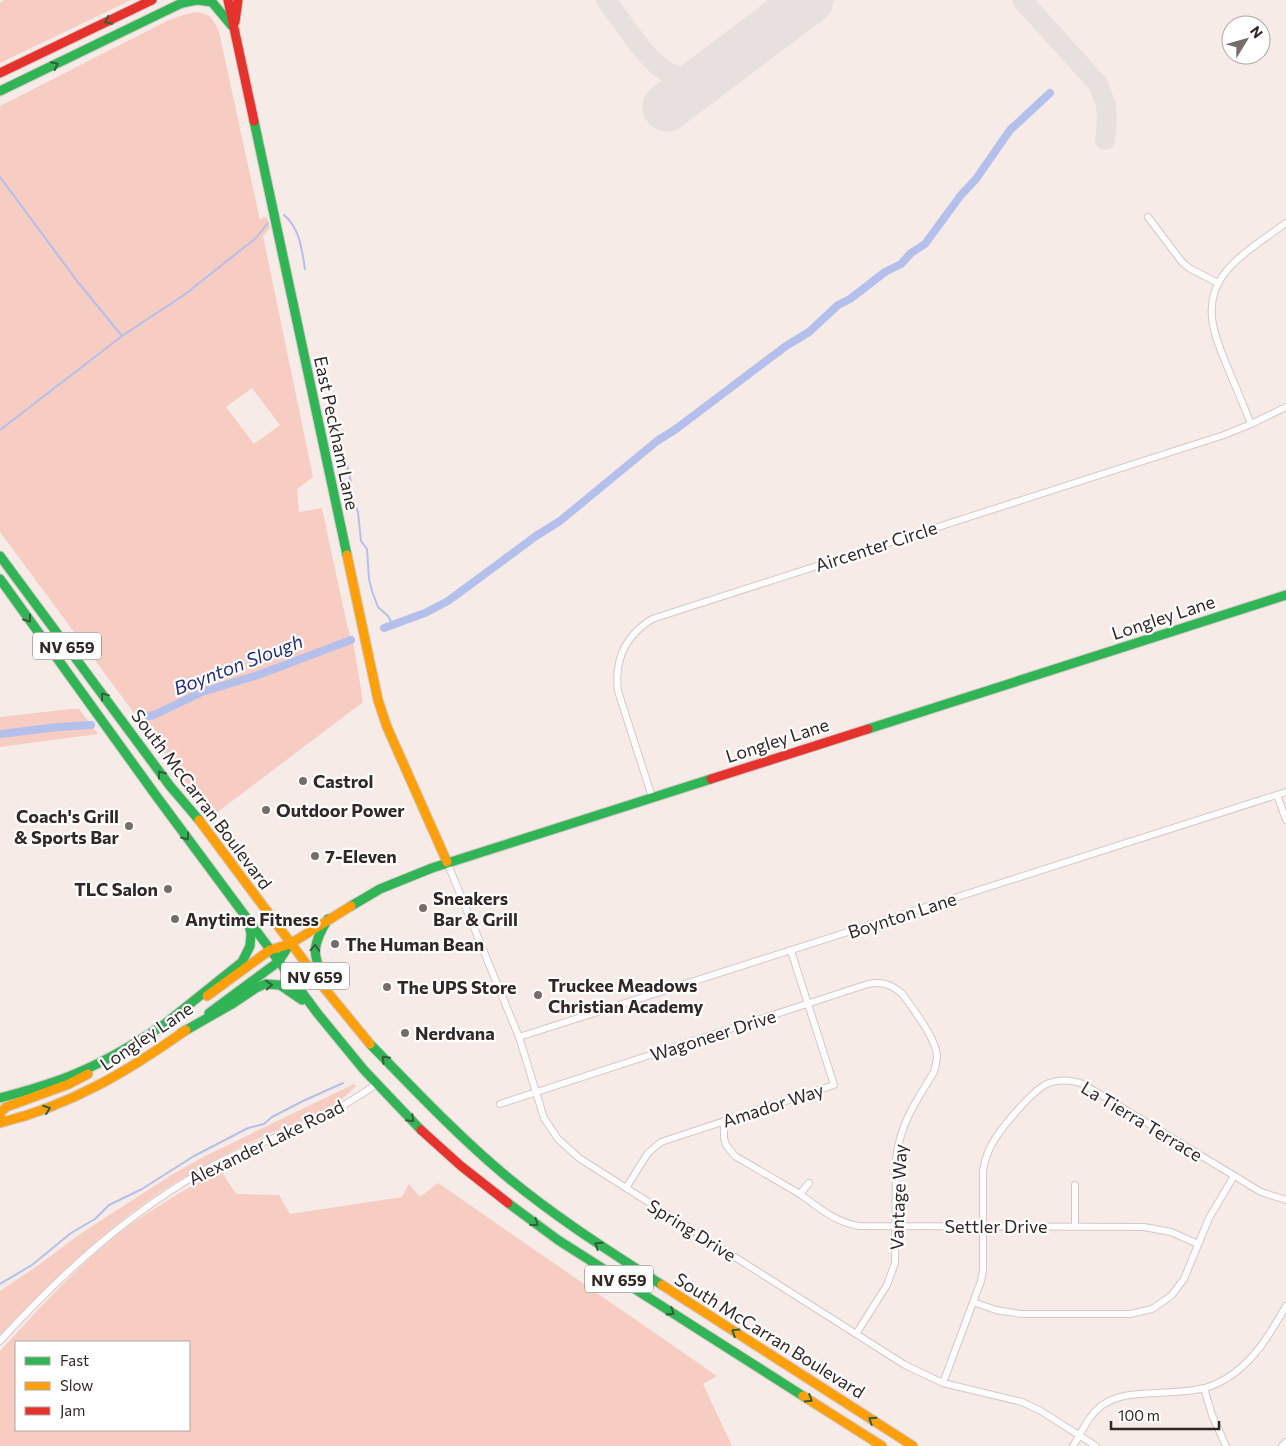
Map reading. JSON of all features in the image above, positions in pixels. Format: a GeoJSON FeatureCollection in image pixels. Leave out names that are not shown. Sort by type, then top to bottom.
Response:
{"type":"FeatureCollection","features":[{"type":"Feature","properties":{"kind":"main road"},"geometry":{"type":"LineString","coordinates":[[0,73],[152,0]]}},
{"type":"Feature","properties":{"kind":"main road"},"geometry":{"type":"LineString","coordinates":[[0,91],[185,2],[197,0],[212,2],[234,30]]}},
{"type":"Feature","properties":{"kind":"main road","name":"East Peckham Lane"},"geometry":{"type":"LineString","coordinates":[[228,0],[378,700],[386,727],[447,862]]}},
{"type":"Feature","properties":{"kind":"main road"},"geometry":{"type":"LineString","coordinates":[[234,30],[238,0]]}},
{"type":"Feature","properties":{"kind":"main road","name":"South McCarran Boulevard"},"geometry":{"type":"LineString","coordinates":[[0,556],[170,786],[203,825],[290,944],[340,1008],[366,1040],[452,1128],[495,1167],[544,1206],[618,1258],[914,1446]]}},
{"type":"Feature","properties":{"kind":"main road"},"geometry":{"type":"LineString","coordinates":[[0,573],[10,579],[58,644],[85,670]]}},
{"type":"Feature","properties":{"kind":"main road","name":"South McCarran Boulevard"},"geometry":{"type":"LineString","coordinates":[[0,579],[278,962],[318,1014],[377,1084],[426,1135],[460,1166],[558,1240],[882,1446]]}},
{"type":"Feature","properties":{"kind":"main road","name":"Longley Lane"},"geometry":{"type":"LineString","coordinates":[[0,1098],[43,1087],[115,1055],[161,1027],[270,950],[290,944],[328,919],[380,890],[447,862],[1286,595]]}},
{"type":"Feature","properties":{"kind":"main road"},"geometry":{"type":"LineString","coordinates":[[161,1027],[236,967],[246,956],[250,946],[251,933],[244,916]]}},
{"type":"Feature","properties":{"kind":"main road"},"geometry":{"type":"LineString","coordinates":[[328,919],[317,935],[314,955],[340,1008]]}},
{"type":"Feature","properties":{"kind":"main road","name":"Longley Lane"},"geometry":{"type":"LineString","coordinates":[[0,1122],[37,1113],[87,1093],[144,1060],[278,962],[290,944]]}},
{"type":"Feature","properties":{"kind":"main road"},"geometry":{"type":"LineString","coordinates":[[181,1033],[255,988],[265,984],[276,984],[287,988],[318,1014]]}},
{"type":"Feature","properties":{"kind":"main road"},"geometry":{"type":"LineString","coordinates":[[0,1122],[0,1113],[6,1107],[69,1084],[94,1071],[115,1055]]}},
{"type":"Feature","properties":{"kind":"street"},"geometry":{"type":"LineString","coordinates":[[1148,217],[1182,262],[1218,283]]}},
{"type":"Feature","properties":{"kind":"street"},"geometry":{"type":"LineString","coordinates":[[1251,424],[1212,325],[1212,303],[1218,283],[1230,267],[1286,223]]}},
{"type":"Feature","properties":{"kind":"street","name":"Aircenter Circle"},"geometry":{"type":"LineString","coordinates":[[652,797],[618,691],[617,681],[619,660],[627,641],[642,625],[652,619],[1224,435],[1286,407]]}},
{"type":"Feature","properties":{"kind":"street","name":"Boynton Lane"},"geometry":{"type":"LineString","coordinates":[[519,1037],[1286,792]]}},
{"type":"Feature","properties":{"kind":"street"},"geometry":{"type":"LineString","coordinates":[[1277,795],[1286,820]]}},
{"type":"Feature","properties":{"kind":"street","name":"Spring Drive"},"geometry":{"type":"LineString","coordinates":[[447,862],[519,1037],[544,1118],[558,1140],[578,1158],[905,1365],[943,1383],[1022,1402],[1041,1411],[1096,1446]]}},
{"type":"Feature","properties":{"kind":"street","name":"Amador Way"},"geometry":{"type":"LineString","coordinates":[[626,1188],[648,1153],[654,1147],[667,1140],[834,1086],[791,950]]}},
{"type":"Feature","properties":{"kind":"street","name":"Wagoneer Drive"},"geometry":{"type":"LineString","coordinates":[[500,1104],[868,984],[882,983],[889,985]]}},
{"type":"Feature","properties":{"kind":"street","name":"Vantage Way"},"geometry":{"type":"LineString","coordinates":[[856,1334],[887,1285],[892,1273],[896,1251],[896,1159],[901,1132],[913,1106],[934,1072],[937,1056],[932,1041],[904,996],[889,985]]}},
{"type":"Feature","properties":{"kind":"street","name":"La Tierra Terrace"},"geometry":{"type":"LineString","coordinates":[[943,1383],[983,1270],[983,1170],[989,1149],[1032,1094],[1043,1086],[1056,1081],[1066,1080],[1083,1084],[1261,1192],[1286,1200]]}},
{"type":"Feature","properties":{"kind":"street","name":"Alexander Lake Road"},"geometry":{"type":"LineString","coordinates":[[0,1341],[79,1260],[148,1206],[211,1167],[249,1148],[332,1112],[377,1084]]}},
{"type":"Feature","properties":{"kind":"street","name":"Settler Drive"},"geometry":{"type":"LineString","coordinates":[[724,1121],[726,1145],[735,1156],[800,1194],[829,1216],[848,1224],[859,1226],[1144,1227],[1158,1229],[1198,1244]]}},
{"type":"Feature","properties":{"kind":"street"},"geometry":{"type":"LineString","coordinates":[[973,1302],[996,1310],[1021,1314],[1130,1314],[1142,1312],[1162,1303],[1178,1288],[1184,1278],[1209,1218],[1234,1176]]}},
{"type":"Feature","properties":{"kind":"street"},"geometry":{"type":"LineString","coordinates":[[800,1194],[809,1183]]}},
{"type":"Feature","properties":{"kind":"street"},"geometry":{"type":"LineString","coordinates":[[1075,1185],[1075,1226]]}},
{"type":"Feature","properties":{"kind":"street"},"geometry":{"type":"LineString","coordinates":[[1073,1446],[1086,1422],[1110,1400],[1131,1394],[1191,1391],[1228,1378],[1258,1351],[1286,1306]]}},
{"type":"Feature","properties":{"kind":"street"},"geometry":{"type":"LineString","coordinates":[[1204,1388],[1212,1414],[1226,1446]]}},
{"type":"Feature","properties":{"kind":"street"},"geometry":{"type":"LineString","coordinates":[[1282,1446],[1286,1442]]}},
{"type":"Feature","properties":{"kind":"shaded area"},"geometry":{"type":"Polygon","coordinates":[[[4,0],[131,0],[0,63],[0,3],[4,0]]]}},
{"type":"Feature","properties":{"kind":"shaded area"},"geometry":{"type":"Polygon","coordinates":[[[197,12],[206,14],[214,21],[219,32],[260,220],[263,217],[267,218],[270,228],[263,236],[313,477],[297,489],[299,512],[322,508],[347,625],[354,647],[363,702],[211,817],[0,532],[0,106],[167,21],[197,12]],[[252,388],[226,407],[254,444],[280,425],[252,388]]]}},
{"type":"Feature","properties":{"kind":"shaded area"},"geometry":{"type":"Polygon","coordinates":[[[79,709],[98,734],[0,747],[0,717],[79,709]]]}},
{"type":"Feature","properties":{"kind":"shaded area"},"geometry":{"type":"Polygon","coordinates":[[[354,1084],[356,1086],[346,1095],[325,1110],[219,1158],[193,1172],[140,1207],[90,1246],[0,1335],[0,1291],[80,1234],[203,1157],[354,1084]]]}},
{"type":"Feature","properties":{"kind":"shaded area"},"geometry":{"type":"Polygon","coordinates":[[[220,1169],[236,1194],[279,1195],[290,1214],[402,1197],[409,1184],[420,1197],[438,1183],[717,1376],[703,1384],[732,1446],[0,1446],[0,1351],[56,1291],[101,1248],[167,1200],[220,1169]]]}},
{"type":"Feature","properties":{"kind":"waterway"},"geometry":{"type":"LineString","coordinates":[[384,628],[425,613],[448,601],[536,536],[560,521],[657,441],[676,429],[786,346],[809,332],[838,305],[850,299],[885,272],[901,264],[911,253],[925,244],[961,195],[976,179],[1010,130],[1050,93]]}},
{"type":"Feature","properties":{"kind":"waterway"},"geometry":{"type":"LineString","coordinates":[[0,177],[77,281],[122,336]]}},
{"type":"Feature","properties":{"kind":"waterway"},"geometry":{"type":"LineString","coordinates":[[284,215],[294,226],[297,233],[305,269]]}},
{"type":"Feature","properties":{"kind":"waterway"},"geometry":{"type":"LineString","coordinates":[[0,430],[122,336],[184,295],[256,238],[268,223]]}},
{"type":"Feature","properties":{"kind":"waterway"},"geometry":{"type":"LineString","coordinates":[[345,457],[351,482],[350,493],[358,512],[361,541],[367,549],[369,579],[372,591],[378,607],[388,616],[393,625]]}},
{"type":"Feature","properties":{"kind":"waterway","name":"Boynton Slough"},"geometry":{"type":"LineString","coordinates":[[137,718],[154,715],[202,692],[258,675],[351,640]]}},
{"type":"Feature","properties":{"kind":"waterway","name":"Boynton Slough"},"geometry":{"type":"LineString","coordinates":[[0,734],[91,725]]}},
{"type":"Feature","properties":{"kind":"waterway"},"geometry":{"type":"LineString","coordinates":[[0,1284],[32,1265],[71,1233],[95,1219],[109,1205],[142,1189],[194,1156],[248,1128],[264,1124],[272,1117],[343,1083]]}},
{"type":"Feature","properties":{"kind":"taxiway"},"geometry":{"type":"LineString","coordinates":[[606,0],[636,41],[662,69],[671,74],[692,76],[718,67]]}},
{"type":"Feature","properties":{"kind":"taxiway"},"geometry":{"type":"LineString","coordinates":[[1022,0],[1098,84],[1106,105],[1105,140]]}},
{"type":"Feature","properties":{"kind":"runway"},"geometry":{"type":"LineString","coordinates":[[667,107],[809,0]]}},
{"type":"Feature","properties":{"kind":"traffic: fast"},"geometry":{"type":"LineString","coordinates":[[0,91],[188,0]]}},
{"type":"Feature","properties":{"kind":"traffic: fast"},"geometry":{"type":"LineString","coordinates":[[182,3],[197,0],[212,2],[232,26]]}},
{"type":"Feature","properties":{"kind":"traffic: fast"},"geometry":{"type":"LineString","coordinates":[[254,121],[347,555]]}},
{"type":"Feature","properties":{"kind":"traffic: fast"},"geometry":{"type":"LineString","coordinates":[[0,556],[170,786],[199,820]]}},
{"type":"Feature","properties":{"kind":"traffic: fast"},"geometry":{"type":"LineString","coordinates":[[0,579],[157,797],[318,1014],[364,1070],[421,1130]]}},
{"type":"Feature","properties":{"kind":"traffic: fast"},"geometry":{"type":"LineString","coordinates":[[868,729],[1286,595]]}},
{"type":"Feature","properties":{"kind":"traffic: fast"},"geometry":{"type":"LineString","coordinates":[[351,906],[380,889],[432,868],[711,779]]}},
{"type":"Feature","properties":{"kind":"traffic: fast"},"geometry":{"type":"LineString","coordinates":[[326,983],[318,965],[315,951],[322,928],[328,919]]}},
{"type":"Feature","properties":{"kind":"traffic: fast"},"geometry":{"type":"LineString","coordinates":[[161,1027],[242,962],[250,946],[251,933],[249,926]]}},
{"type":"Feature","properties":{"kind":"traffic: fast"},"geometry":{"type":"LineString","coordinates":[[209,1013],[278,962],[290,944]]}},
{"type":"Feature","properties":{"kind":"traffic: fast"},"geometry":{"type":"LineString","coordinates":[[181,1033],[265,984],[280,985],[302,1000]]}},
{"type":"Feature","properties":{"kind":"traffic: fast"},"geometry":{"type":"LineString","coordinates":[[0,1098],[49,1084],[89,1068],[165,1024]]}},
{"type":"Feature","properties":{"kind":"traffic: fast"},"geometry":{"type":"LineString","coordinates":[[370,1044],[419,1095],[506,1176],[563,1220],[662,1285]]}},
{"type":"Feature","properties":{"kind":"traffic: fast"},"geometry":{"type":"LineString","coordinates":[[508,1203],[558,1240],[803,1396]]}},
{"type":"Feature","properties":{"kind":"traffic: slow"},"geometry":{"type":"LineString","coordinates":[[347,555],[378,700],[387,727],[447,862]]}},
{"type":"Feature","properties":{"kind":"traffic: slow"},"geometry":{"type":"LineString","coordinates":[[199,820],[325,989],[370,1044]]}},
{"type":"Feature","properties":{"kind":"traffic: slow"},"geometry":{"type":"LineString","coordinates":[[207,996],[270,950],[290,944],[351,906]]}},
{"type":"Feature","properties":{"kind":"traffic: slow"},"geometry":{"type":"LineString","coordinates":[[0,1123],[51,1107],[98,1086],[142,1060],[186,1030]]}},
{"type":"Feature","properties":{"kind":"traffic: slow"},"geometry":{"type":"LineString","coordinates":[[1,1122],[0,1113],[6,1107],[69,1084],[88,1074]]}},
{"type":"Feature","properties":{"kind":"traffic: slow"},"geometry":{"type":"LineString","coordinates":[[662,1285],[913,1446]]}},
{"type":"Feature","properties":{"kind":"traffic: slow"},"geometry":{"type":"LineString","coordinates":[[803,1396],[882,1446]]}},
{"type":"Feature","properties":{"kind":"traffic: jam"},"geometry":{"type":"LineString","coordinates":[[0,73],[152,0]]}},
{"type":"Feature","properties":{"kind":"traffic: jam"},"geometry":{"type":"LineString","coordinates":[[228,0],[254,121]]}},
{"type":"Feature","properties":{"kind":"traffic: jam"},"geometry":{"type":"LineString","coordinates":[[235,22],[238,0]]}},
{"type":"Feature","properties":{"kind":"traffic: jam"},"geometry":{"type":"LineString","coordinates":[[711,779],[868,729]]}},
{"type":"Feature","properties":{"kind":"traffic: jam"},"geometry":{"type":"LineString","coordinates":[[421,1130],[461,1166],[508,1203]]}},
{"type":"Feature","properties":{"kind":"place","name":"Castrol"},"geometry":{"type":"Point","coordinates":[303,781]}},
{"type":"Feature","properties":{"kind":"place","name":"Outdoor Power"},"geometry":{"type":"Point","coordinates":[266,810]}},
{"type":"Feature","properties":{"kind":"place","name":"Coach's Grill & Sports Bar"},"geometry":{"type":"Point","coordinates":[129,826]}},
{"type":"Feature","properties":{"kind":"place","name":"7-Eleven"},"geometry":{"type":"Point","coordinates":[315,856]}},
{"type":"Feature","properties":{"kind":"place","name":"TLC Salon"},"geometry":{"type":"Point","coordinates":[168,889]}},
{"type":"Feature","properties":{"kind":"place","name":"Sneakers Bar & Grill"},"geometry":{"type":"Point","coordinates":[423,908]}},
{"type":"Feature","properties":{"kind":"place","name":"Anytime Fitness"},"geometry":{"type":"Point","coordinates":[175,919]}},
{"type":"Feature","properties":{"kind":"place","name":"The Human Bean"},"geometry":{"type":"Point","coordinates":[335,944]}},
{"type":"Feature","properties":{"kind":"place","name":"The UPS Store"},"geometry":{"type":"Point","coordinates":[387,987]}},
{"type":"Feature","properties":{"kind":"place","name":"Truckee Meadows Christian Academy"},"geometry":{"type":"Point","coordinates":[538,995]}},
{"type":"Feature","properties":{"kind":"place","name":"Nerdvana"},"geometry":{"type":"Point","coordinates":[405,1033]}}]}
